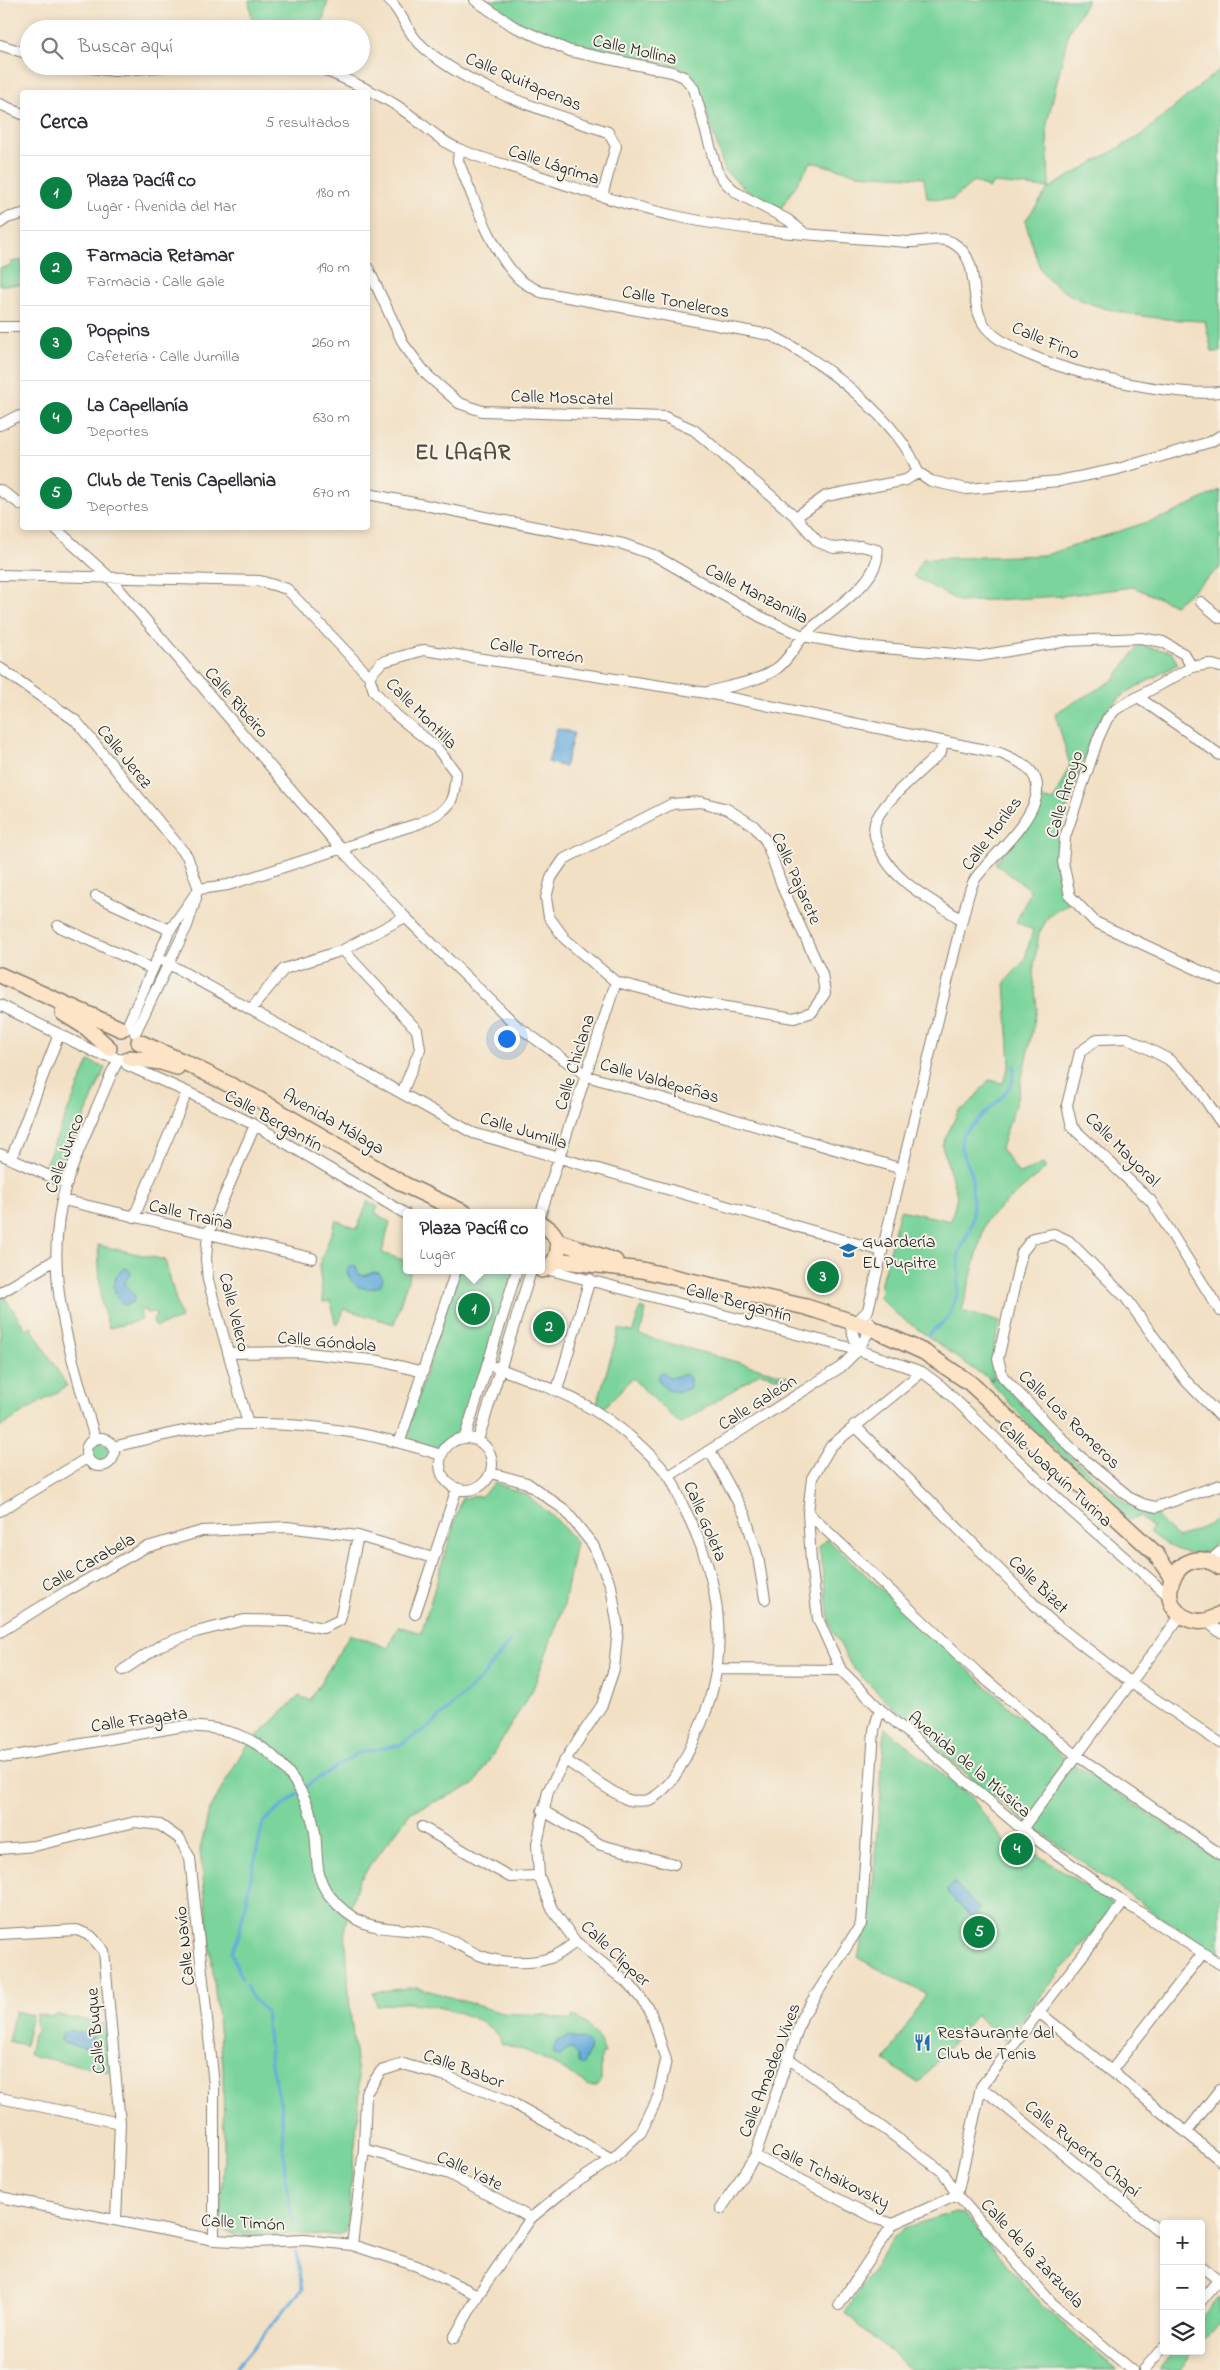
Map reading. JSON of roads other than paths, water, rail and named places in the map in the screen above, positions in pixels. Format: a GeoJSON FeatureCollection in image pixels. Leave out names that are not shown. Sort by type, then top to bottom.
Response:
{"type":"FeatureCollection","features":[{"type":"Feature","properties":{"kind":"street","name":"Calle Quitapenas"},"geometry":{"type":"LineString","coordinates":[[389,0],[417,40],[462,75],[551,113],[608,132],[616,146],[602,196]]}},
{"type":"Feature","properties":{"kind":"street","name":"Calle Mollina"},"geometry":{"type":"LineString","coordinates":[[475,0],[512,26],[570,51],[672,72],[684,77],[694,89],[717,171],[726,183],[737,193],[788,220],[803,232]]}},
{"type":"Feature","properties":{"kind":"street"},"geometry":{"type":"LineString","coordinates":[[0,45],[20,51]]}},
{"type":"Feature","properties":{"kind":"street","name":"Calle Lágrima"},"geometry":{"type":"LineString","coordinates":[[335,75],[366,90]]}},
{"type":"Feature","properties":{"kind":"street","name":"Calle Lágrima"},"geometry":{"type":"LineString","coordinates":[[370,92],[393,103],[459,149],[602,196],[681,218],[803,232]]}},
{"type":"Feature","properties":{"kind":"street"},"geometry":{"type":"LineString","coordinates":[[0,104],[20,113]]}},
{"type":"Feature","properties":{"kind":"street","name":"Calle Toneleros"},"geometry":{"type":"LineString","coordinates":[[459,149],[458,161],[493,240],[504,262],[519,279],[541,292],[770,335],[784,341],[847,385],[900,438],[913,457],[918,472]]}},
{"type":"Feature","properties":{"kind":"street"},"geometry":{"type":"LineString","coordinates":[[0,223],[7,218],[20,215]]}},
{"type":"Feature","properties":{"kind":"street","name":"Calle Fino"},"geometry":{"type":"LineString","coordinates":[[803,232],[913,242],[941,240],[952,242],[965,253],[972,270],[978,310],[984,326],[1008,346],[1080,373],[1147,389],[1220,392]]}},
{"type":"Feature","properties":{"kind":"street","name":"Calle Moscatel"},"geometry":{"type":"LineString","coordinates":[[370,272],[404,345],[427,375],[459,403],[482,411],[665,417],[694,430],[796,517],[818,542],[834,548],[861,546],[877,550],[878,560],[870,575],[845,602],[803,636]]}},
{"type":"Feature","properties":{"kind":"street"},"geometry":{"type":"LineString","coordinates":[[0,327],[20,327]]}},
{"type":"Feature","properties":{"kind":"street"},"geometry":{"type":"LineString","coordinates":[[0,426],[15,417],[20,416]]}},
{"type":"Feature","properties":{"kind":"street"},"geometry":{"type":"LineString","coordinates":[[796,517],[826,496],[906,480],[918,472],[931,481],[967,489],[1059,482],[1118,469],[1210,442],[1220,436]]}},
{"type":"Feature","properties":{"kind":"street"},"geometry":{"type":"LineString","coordinates":[[0,490],[20,504]]}},
{"type":"Feature","properties":{"kind":"street","name":"Calle Manzanilla"},"geometry":{"type":"LineString","coordinates":[[370,494],[623,544],[654,556],[761,617],[803,636],[859,646],[979,656],[1068,641],[1141,638],[1162,642],[1170,646],[1184,654],[1192,667]]}},
{"type":"Feature","properties":{"kind":"street"},"geometry":{"type":"LineString","coordinates":[[57,530],[108,576]]}},
{"type":"Feature","properties":{"kind":"street"},"geometry":{"type":"LineString","coordinates":[[0,574],[108,576]]}},
{"type":"Feature","properties":{"kind":"street","name":"Calle Montilla"},"geometry":{"type":"LineString","coordinates":[[108,576],[260,581],[287,589],[369,676],[374,691],[396,715],[436,746],[456,773],[454,798],[441,812],[420,823],[228,885],[199,889]]}},
{"type":"Feature","properties":{"kind":"street","name":"Calle Ribeiro"},"geometry":{"type":"LineString","coordinates":[[108,576],[341,849]]}},
{"type":"Feature","properties":{"kind":"street"},"geometry":{"type":"LineString","coordinates":[[1201,602],[1220,618]]}},
{"type":"Feature","properties":{"kind":"street"},"geometry":{"type":"LineString","coordinates":[[707,693],[777,669],[788,658],[803,636]]}},
{"type":"Feature","properties":{"kind":"street","name":"Calle Torreón"},"geometry":{"type":"LineString","coordinates":[[369,676],[382,662],[424,650],[707,693]]}},
{"type":"Feature","properties":{"kind":"street"},"geometry":{"type":"LineString","coordinates":[[1192,667],[1209,664],[1220,667]]}},
{"type":"Feature","properties":{"kind":"street","name":"Calle Arroyo"},"geometry":{"type":"LineString","coordinates":[[1192,667],[1116,709],[1108,719],[1098,739],[1065,837],[1063,862],[1070,896],[1095,922],[1220,980]]}},
{"type":"Feature","properties":{"kind":"street","name":"Calle Jerez"},"geometry":{"type":"LineString","coordinates":[[0,668],[76,721],[187,856],[199,889]]}},
{"type":"Feature","properties":{"kind":"street","name":"Calle Moriles"},"geometry":{"type":"LineString","coordinates":[[707,693],[1000,752],[1022,764],[1035,779],[1036,800],[1029,816],[974,880],[962,920],[868,1310],[859,1324]]}},
{"type":"Feature","properties":{"kind":"street"},"geometry":{"type":"LineString","coordinates":[[1138,696],[1220,755]]}},
{"type":"Feature","properties":{"kind":"street"},"geometry":{"type":"LineString","coordinates":[[943,741],[941,752],[883,809],[876,821],[875,839],[886,864],[900,879],[962,920]]}},
{"type":"Feature","properties":{"kind":"street","name":"Calle Pajarete"},"geometry":{"type":"LineString","coordinates":[[701,802],[727,809],[754,826],[766,841],[784,891],[822,974],[825,993],[812,1012],[794,1018],[695,1002],[616,982],[565,939],[549,917],[546,898],[551,878],[564,859],[649,814],[672,804],[701,802]]}},
{"type":"Feature","properties":{"kind":"street","name":"Calle Valdepeñas"},"geometry":{"type":"LineString","coordinates":[[341,849],[405,917],[516,1025],[587,1076],[902,1169]]}},
{"type":"Feature","properties":{"kind":"street"},"geometry":{"type":"LineString","coordinates":[[119,1056],[137,1052],[130,1033],[152,969],[170,930],[199,889]]}},
{"type":"Feature","properties":{"kind":"street"},"geometry":{"type":"LineString","coordinates":[[119,1056],[109,1038],[130,1033],[169,964],[187,926],[199,889]]}},
{"type":"Feature","properties":{"kind":"street"},"geometry":{"type":"LineString","coordinates":[[96,896],[170,930]]}},
{"type":"Feature","properties":{"kind":"street"},"geometry":{"type":"LineString","coordinates":[[251,1009],[284,969],[343,950],[405,917]]}},
{"type":"Feature","properties":{"kind":"street"},"geometry":{"type":"LineString","coordinates":[[58,926],[152,969]]}},
{"type":"Feature","properties":{"kind":"street"},"geometry":{"type":"LineString","coordinates":[[343,950],[417,1030],[420,1049],[402,1094]]}},
{"type":"Feature","properties":{"kind":"street","name":"Calle Jumilla"},"geometry":{"type":"LineString","coordinates":[[158,958],[473,1133],[882,1251]]}},
{"type":"Feature","properties":{"kind":"street"},"geometry":{"type":"LineString","coordinates":[[0,975],[130,1033],[178,1064]]}},
{"type":"Feature","properties":{"kind":"street"},"geometry":{"type":"LineString","coordinates":[[0,982],[65,1014],[88,1028],[119,1056],[178,1064]]}},
{"type":"Feature","properties":{"kind":"street","name":"Calle Chiclana"},"geometry":{"type":"LineString","coordinates":[[545,1211],[616,982]]}},
{"type":"Feature","properties":{"kind":"street","name":"Calle Bergantín"},"geometry":{"type":"LineString","coordinates":[[0,1006],[99,1054],[119,1056],[127,1065],[255,1125],[403,1212]]}},
{"type":"Feature","properties":{"kind":"street"},"geometry":{"type":"LineString","coordinates":[[11,1159],[59,1034]]}},
{"type":"Feature","properties":{"kind":"street","name":"Calle Mayoral"},"geometry":{"type":"LineString","coordinates":[[1220,1121],[1191,1080],[1168,1059],[1127,1038],[1098,1039],[1080,1052],[1067,1105],[1072,1126],[1151,1201],[1220,1311]]}},
{"type":"Feature","properties":{"kind":"street","name":"Calle Junco"},"geometry":{"type":"LineString","coordinates":[[95,1439],[62,1324],[55,1260],[67,1184],[119,1056]]}},
{"type":"Feature","properties":{"kind":"street","name":"Avenida Málaga"},"geometry":{"type":"LineString","coordinates":[[178,1064],[276,1115],[406,1192],[440,1209]]}},
{"type":"Feature","properties":{"kind":"street","name":"Avenida Málaga"},"geometry":{"type":"LineString","coordinates":[[178,1064],[299,1122],[405,1185],[456,1209]]}},
{"type":"Feature","properties":{"kind":"street"},"geometry":{"type":"LineString","coordinates":[[134,1217],[188,1092]]}},
{"type":"Feature","properties":{"kind":"street","name":"Calle Velero"},"geometry":{"type":"LineString","coordinates":[[248,1424],[208,1280],[206,1259],[208,1234],[255,1125]]}},
{"type":"Feature","properties":{"kind":"street"},"geometry":{"type":"LineString","coordinates":[[0,1154],[67,1184]]}},
{"type":"Feature","properties":{"kind":"street","name":"Calle Traiña"},"geometry":{"type":"LineString","coordinates":[[63,1200],[312,1258]]}},
{"type":"Feature","properties":{"kind":"street"},"geometry":{"type":"LineString","coordinates":[[545,1221],[557,1240],[558,1247],[545,1261]]}},
{"type":"Feature","properties":{"kind":"street","name":"Calle Los Romeros"},"geometry":{"type":"LineString","coordinates":[[1220,1416],[1184,1380],[1133,1305],[1069,1241],[1054,1234],[1033,1238],[1022,1252],[998,1359],[1003,1377],[1076,1453],[1132,1499],[1156,1507],[1220,1485]]}},
{"type":"Feature","properties":{"kind":"street"},"geometry":{"type":"LineString","coordinates":[[557,1240],[642,1270],[806,1307],[859,1324],[931,1355],[970,1383],[1156,1554],[1172,1578]]}},
{"type":"Feature","properties":{"kind":"street"},"geometry":{"type":"LineString","coordinates":[[0,1293],[55,1260]]}},
{"type":"Feature","properties":{"kind":"street"},"geometry":{"type":"LineString","coordinates":[[545,1269],[642,1270]]}},
{"type":"Feature","properties":{"kind":"street","name":"Calle Bergantín"},"geometry":{"type":"LineString","coordinates":[[545,1271],[590,1279],[858,1350],[922,1372]]}},
{"type":"Feature","properties":{"kind":"street"},"geometry":{"type":"LineString","coordinates":[[400,1441],[455,1274]]}},
{"type":"Feature","properties":{"kind":"street"},"geometry":{"type":"LineString","coordinates":[[465,1437],[487,1364],[534,1274]]}},
{"type":"Feature","properties":{"kind":"street"},"geometry":{"type":"LineString","coordinates":[[478,1440],[500,1369],[535,1274]]}},
{"type":"Feature","properties":{"kind":"street"},"geometry":{"type":"LineString","coordinates":[[557,1390],[590,1279]]}},
{"type":"Feature","properties":{"kind":"street"},"geometry":{"type":"LineString","coordinates":[[858,1350],[859,1324]]}},
{"type":"Feature","properties":{"kind":"street","name":"Calle Galeón"},"geometry":{"type":"LineString","coordinates":[[670,1476],[841,1367],[858,1350],[859,1324]]}},
{"type":"Feature","properties":{"kind":"street","name":"Calle Góndola"},"geometry":{"type":"LineString","coordinates":[[228,1354],[299,1352],[380,1361],[423,1372]]}},
{"type":"Feature","properties":{"kind":"street","name":"Calle Goleta"},"geometry":{"type":"LineString","coordinates":[[487,1364],[557,1390],[595,1411],[629,1437],[670,1476],[700,1537],[712,1576],[718,1618],[716,1669],[706,1712],[688,1755],[664,1789],[647,1800],[629,1800],[565,1760]]}},
{"type":"Feature","properties":{"kind":"street","name":"Avenida de la Música"},"geometry":{"type":"LineString","coordinates":[[922,1372],[854,1425],[831,1446],[812,1478],[808,1513],[811,1562],[818,1619],[842,1670],[880,1709],[1022,1829],[1124,1902],[1220,1964]]}},
{"type":"Feature","properties":{"kind":"street","name":"Calle Joaquín Turina"},"geometry":{"type":"LineString","coordinates":[[922,1372],[941,1386],[1070,1510],[1169,1596]]}},
{"type":"Feature","properties":{"kind":"street"},"geometry":{"type":"LineString","coordinates":[[113,1447],[176,1432],[248,1424],[326,1427],[400,1441],[441,1455]]}},
{"type":"Feature","properties":{"kind":"street","name":"Calle Bizet"},"geometry":{"type":"LineString","coordinates":[[854,1425],[1049,1618],[1130,1682],[1220,1743]]}},
{"type":"Feature","properties":{"kind":"street"},"geometry":{"type":"LineString","coordinates":[[465,1437],[478,1440],[486,1446],[491,1455],[491,1473],[485,1482],[477,1488],[464,1490],[456,1488],[447,1482],[440,1471],[441,1455],[447,1445],[465,1437]]}},
{"type":"Feature","properties":{"kind":"street"},"geometry":{"type":"LineString","coordinates":[[103,1438],[113,1447],[113,1456],[105,1465],[92,1464],[87,1458],[88,1444],[95,1439],[103,1438]]}},
{"type":"Feature","properties":{"kind":"street"},"geometry":{"type":"LineString","coordinates":[[710,1451],[745,1516],[758,1557],[765,1599]]}},
{"type":"Feature","properties":{"kind":"street"},"geometry":{"type":"LineString","coordinates":[[0,1511],[87,1458]]}},
{"type":"Feature","properties":{"kind":"street","name":"Calle Clipper"},"geometry":{"type":"LineString","coordinates":[[454,2338],[478,2295],[531,2218],[565,2190],[612,2158],[641,2132],[658,2097],[666,2060],[650,2010],[630,1985],[576,1942],[552,1909],[539,1876],[537,1844],[542,1810],[548,1790],[565,1760],[602,1704],[614,1669],[618,1628],[611,1586],[593,1545],[565,1510],[527,1483],[491,1473]]}},
{"type":"Feature","properties":{"kind":"street"},"geometry":{"type":"LineString","coordinates":[[415,1614],[456,1488]]}},
{"type":"Feature","properties":{"kind":"street"},"geometry":{"type":"LineString","coordinates":[[808,1513],[979,1674],[1076,1755],[1220,1854]]}},
{"type":"Feature","properties":{"kind":"street","name":"Calle Carabela"},"geometry":{"type":"LineString","coordinates":[[0,1632],[67,1591],[144,1548],[202,1532],[287,1527],[358,1536],[433,1558]]}},
{"type":"Feature","properties":{"kind":"street"},"geometry":{"type":"LineString","coordinates":[[123,1670],[161,1645],[196,1632],[244,1620],[288,1621],[323,1628],[340,1620],[358,1536]]}},
{"type":"Feature","properties":{"kind":"street"},"geometry":{"type":"LineString","coordinates":[[1156,1554],[1186,1563]]}},
{"type":"Feature","properties":{"kind":"street"},"geometry":{"type":"LineString","coordinates":[[1217,1560],[1201,1560],[1186,1563],[1177,1570],[1172,1578],[1169,1596],[1176,1610],[1181,1615],[1197,1622],[1216,1617],[1220,1632]]}},
{"type":"Feature","properties":{"kind":"street"},"geometry":{"type":"LineString","coordinates":[[1022,1829],[1181,1615]]}},
{"type":"Feature","properties":{"kind":"street"},"geometry":{"type":"LineString","coordinates":[[716,1669],[842,1670]]}},
{"type":"Feature","properties":{"kind":"street","name":"Calle Amadeo Vives"},"geometry":{"type":"LineString","coordinates":[[721,2208],[755,2156],[802,2018],[861,1924],[874,1730],[880,1709]]}},
{"type":"Feature","properties":{"kind":"street","name":"Calle Fragata"},"geometry":{"type":"LineString","coordinates":[[0,1756],[8,1757],[184,1726],[211,1728],[236,1734],[261,1746],[275,1758],[301,1792],[312,1820],[317,1870],[327,1892],[343,1911],[366,1924],[386,1930],[431,1933],[450,1939],[479,1955],[504,1961],[526,1962],[550,1958],[576,1942]]}},
{"type":"Feature","properties":{"kind":"street"},"geometry":{"type":"LineString","coordinates":[[542,1810],[602,1845],[674,1864]]}},
{"type":"Feature","properties":{"kind":"street","name":"Calle Navío"},"geometry":{"type":"LineString","coordinates":[[0,1849],[34,1846],[134,1822],[160,1825],[180,1839],[190,1858],[214,2085],[214,2240]]}},
{"type":"Feature","properties":{"kind":"street"},"geometry":{"type":"LineString","coordinates":[[422,1827],[510,1877],[539,1876]]}},
{"type":"Feature","properties":{"kind":"street"},"geometry":{"type":"LineString","coordinates":[[840,2305],[893,2224],[957,2195],[981,2086],[1124,1902]]}},
{"type":"Feature","properties":{"kind":"street","name":"Calle Buque"},"geometry":{"type":"LineString","coordinates":[[0,1934],[77,1930],[91,1936],[104,1951],[120,2123],[116,2220]]}},
{"type":"Feature","properties":{"kind":"street"},"geometry":{"type":"LineString","coordinates":[[1112,2070],[1203,1953]]}},
{"type":"Feature","properties":{"kind":"street"},"geometry":{"type":"LineString","coordinates":[[1039,2012],[1220,2160]]}},
{"type":"Feature","properties":{"kind":"street","name":"Calle de la Zarzuela"},"geometry":{"type":"LineString","coordinates":[[788,2058],[943,2172],[957,2195],[1052,2303],[1132,2370]]}},
{"type":"Feature","properties":{"kind":"street","name":"Calle Babor"},"geometry":{"type":"LineString","coordinates":[[352,2245],[364,2149],[366,2092],[381,2071],[403,2064],[446,2076],[511,2102],[612,2158]]}},
{"type":"Feature","properties":{"kind":"street","name":"Calle Ruperto Chapí"},"geometry":{"type":"LineString","coordinates":[[981,2086],[1160,2232]]}},
{"type":"Feature","properties":{"kind":"street"},"geometry":{"type":"LineString","coordinates":[[1186,2133],[1220,2089]]}},
{"type":"Feature","properties":{"kind":"street"},"geometry":{"type":"LineString","coordinates":[[0,2098],[120,2123]]}},
{"type":"Feature","properties":{"kind":"street","name":"Calle Yate"},"geometry":{"type":"LineString","coordinates":[[364,2149],[449,2174],[531,2218]]}},
{"type":"Feature","properties":{"kind":"street","name":"Calle Tchaikovsky"},"geometry":{"type":"LineString","coordinates":[[755,2156],[877,2219],[893,2224]]}},
{"type":"Feature","properties":{"kind":"street","name":"Calle Timón"},"geometry":{"type":"LineString","coordinates":[[0,2197],[214,2240],[253,2242],[305,2240],[352,2245],[416,2266],[478,2295]]}},
{"type":"Feature","properties":{"kind":"street"},"geometry":{"type":"LineString","coordinates":[[1205,2269],[1220,2280],[1205,2297]]}},
{"type":"Feature","properties":{"kind":"street"},"geometry":{"type":"LineString","coordinates":[[1144,2370],[1160,2351]]}},
{"type":"Feature","properties":{"kind":"water"},"geometry":{"type":"Polygon","coordinates":[[[557,728],[574,733],[565,767],[548,762],[557,728]]]}},
{"type":"Feature","properties":{"kind":"water"},"geometry":{"type":"Polygon","coordinates":[[[352,1265],[356,1266],[358,1273],[364,1276],[374,1272],[379,1273],[383,1278],[381,1285],[365,1288],[356,1285],[349,1277],[347,1271],[352,1265]]]}},
{"type":"Feature","properties":{"kind":"water"},"geometry":{"type":"Polygon","coordinates":[[[127,1268],[131,1273],[124,1283],[135,1296],[133,1302],[124,1305],[117,1296],[114,1285],[115,1279],[121,1270],[127,1268]]]}},
{"type":"Feature","properties":{"kind":"water"},"geometry":{"type":"Polygon","coordinates":[[[663,1372],[670,1378],[686,1374],[690,1378],[690,1388],[673,1391],[665,1388],[659,1381],[659,1374],[663,1372]]]}},
{"type":"Feature","properties":{"kind":"water"},"geometry":{"type":"Polygon","coordinates":[[[955,1883],[980,1910],[972,1918],[946,1891],[955,1883]]]}},
{"type":"Feature","properties":{"kind":"water"},"geometry":{"type":"Polygon","coordinates":[[[68,2030],[93,2035],[90,2049],[63,2043],[61,2040],[63,2032],[68,2030]]]}},
{"type":"Feature","properties":{"kind":"water"},"geometry":{"type":"Polygon","coordinates":[[[568,2036],[585,2040],[590,2045],[583,2065],[578,2063],[578,2055],[572,2049],[566,2050],[561,2056],[554,2055],[552,2052],[557,2041],[568,2036]]]}},
{"type":"Feature","properties":{"kind":"waterway"},"geometry":{"type":"LineString","coordinates":[[928,1335],[949,1317],[958,1292],[959,1253],[970,1229],[973,1216],[972,1174],[961,1149],[962,1135],[1003,1096],[1012,1083],[1014,1066]]}},
{"type":"Feature","properties":{"kind":"waterway"},"geometry":{"type":"LineString","coordinates":[[242,1979],[231,1952],[238,1938],[263,1822],[312,1782],[358,1753],[400,1745],[430,1726],[481,1679],[510,1641]]}},
{"type":"Feature","properties":{"kind":"waterway"},"geometry":{"type":"LineString","coordinates":[[246,1985],[251,1996],[266,2012],[271,2065],[281,2105],[285,2175],[293,2224]]}},
{"type":"Feature","properties":{"kind":"waterway"},"geometry":{"type":"LineString","coordinates":[[234,2370],[302,2289],[296,2252]]}},
{"type":"Feature","properties":{"kind":"place","name":"Guardería EL Pupitre"},"geometry":{"type":"Point","coordinates":[848,1251]}},
{"type":"Feature","properties":{"kind":"place","name":"Poppins"},"geometry":{"type":"Point","coordinates":[823,1277]}},
{"type":"Feature","properties":{"kind":"place","name":"Plaza Pacífico"},"geometry":{"type":"Point","coordinates":[474,1309]}},
{"type":"Feature","properties":{"kind":"place","name":"Farmacia Retamar"},"geometry":{"type":"Point","coordinates":[549,1327]}},
{"type":"Feature","properties":{"kind":"place","name":"La Capellanía"},"geometry":{"type":"Point","coordinates":[1017,1849]}},
{"type":"Feature","properties":{"kind":"place","name":"Club de Tenis Capellania"},"geometry":{"type":"Point","coordinates":[979,1932]}},
{"type":"Feature","properties":{"kind":"place","name":"Restaurante del Club de Tenis"},"geometry":{"type":"Point","coordinates":[923,2042]}},
{"type":"Feature","properties":{"kind":"district","name":"EL LAGAR"},"geometry":{"type":"Point","coordinates":[463,451]}}]}
